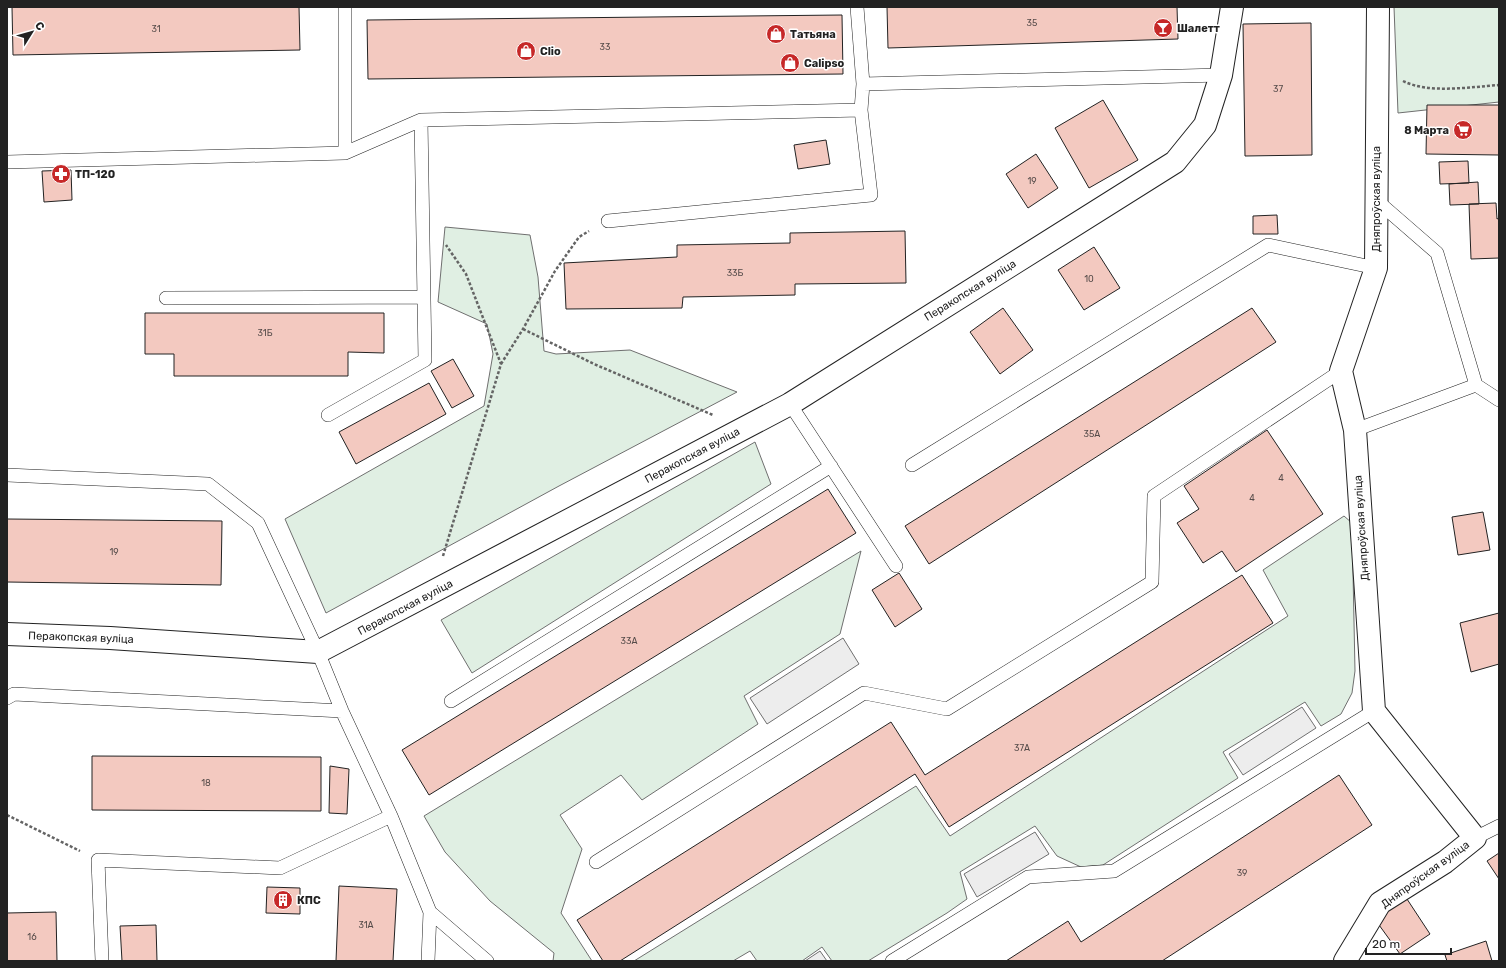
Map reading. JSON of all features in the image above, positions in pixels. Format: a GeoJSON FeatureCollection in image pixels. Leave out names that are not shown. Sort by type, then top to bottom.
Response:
{"type":"FeatureCollection","features":[{"type":"Feature","properties":{"kind":"street","name":"Перакопская вуліца"},"geometry":{"type":"LineString","coordinates":[[7,634],[110,638],[318,652],[790,404],[1175,162],[1205,125],[1221,75],[1232,7]]}},
{"type":"Feature","properties":{"kind":"street","name":"Дняпроўская вуліца"},"geometry":{"type":"LineString","coordinates":[[1345,961],[1380,903],[1445,862],[1475,838],[1374,711],[1355,430],[1341,371],[1376,268],[1378,7]]}},
{"type":"Feature","properties":{"kind":"lane"},"geometry":{"type":"LineString","coordinates":[[345,7],[345,153]]}},
{"type":"Feature","properties":{"kind":"lane"},"geometry":{"type":"LineString","coordinates":[[608,221],[871,195],[861,110],[863,84],[857,7]]}},
{"type":"Feature","properties":{"kind":"lane"},"geometry":{"type":"LineString","coordinates":[[863,84],[1221,75]]}},
{"type":"Feature","properties":{"kind":"lane"},"geometry":{"type":"LineString","coordinates":[[7,162],[345,153],[421,120],[861,110]]}},
{"type":"Feature","properties":{"kind":"lane"},"geometry":{"type":"LineString","coordinates":[[328,415],[425,360],[421,120]]}},
{"type":"Feature","properties":{"kind":"lane"},"geometry":{"type":"LineString","coordinates":[[1376,200],[1438,253],[1476,385],[1499,400]]}},
{"type":"Feature","properties":{"kind":"lane"},"geometry":{"type":"LineString","coordinates":[[912,465],[1268,245],[1376,268]]}},
{"type":"Feature","properties":{"kind":"lane"},"geometry":{"type":"LineString","coordinates":[[166,298],[424,297]]}},
{"type":"Feature","properties":{"kind":"lane"},"geometry":{"type":"LineString","coordinates":[[596,862],[864,692],[947,709],[1152,582],[1154,496],[1341,371]]}},
{"type":"Feature","properties":{"kind":"lane"},"geometry":{"type":"LineString","coordinates":[[1355,430],[1476,385]]}},
{"type":"Feature","properties":{"kind":"lane"},"geometry":{"type":"LineString","coordinates":[[790,404],[896,566]]}},
{"type":"Feature","properties":{"kind":"lane"},"geometry":{"type":"LineString","coordinates":[[451,701],[831,466]]}},
{"type":"Feature","properties":{"kind":"lane"},"geometry":{"type":"LineString","coordinates":[[7,475],[208,484],[258,523],[318,652],[342,711],[391,816],[430,912],[428,961]]}},
{"type":"Feature","properties":{"kind":"lane"},"geometry":{"type":"LineString","coordinates":[[7,698],[14,694],[342,711]]}},
{"type":"Feature","properties":{"kind":"lane"},"geometry":{"type":"LineString","coordinates":[[892,961],[1028,877],[1114,871],[1374,711]]}},
{"type":"Feature","properties":{"kind":"lane"},"geometry":{"type":"LineString","coordinates":[[102,961],[98,860],[280,868],[391,816]]}},
{"type":"Feature","properties":{"kind":"lane"},"geometry":{"type":"LineString","coordinates":[[1475,838],[1499,826]]}},
{"type":"Feature","properties":{"kind":"lane"},"geometry":{"type":"LineString","coordinates":[[430,912],[487,961]]}},
{"type":"Feature","properties":{"kind":"path"},"geometry":{"type":"LineString","coordinates":[[1378,67],[1409,84],[1430,89],[1499,85]]}},
{"type":"Feature","properties":{"kind":"path"},"geometry":{"type":"LineString","coordinates":[[422,212],[466,274],[501,364]]}},
{"type":"Feature","properties":{"kind":"path"},"geometry":{"type":"LineString","coordinates":[[432,593],[501,364],[523,329],[555,271],[579,237],[608,221]]}},
{"type":"Feature","properties":{"kind":"path"},"geometry":{"type":"LineString","coordinates":[[523,329],[594,364],[743,428]]}},
{"type":"Feature","properties":{"kind":"path"},"geometry":{"type":"LineString","coordinates":[[7,815],[98,860]]}},
{"type":"Feature","properties":{"kind":"green space"},"geometry":{"type":"Polygon","coordinates":[[[1394,7],[1499,7],[1499,102],[1398,113],[1394,7]]]}},
{"type":"Feature","properties":{"kind":"green space"},"geometry":{"type":"Polygon","coordinates":[[[445,227],[530,235],[538,277],[544,351],[556,354],[630,350],[737,392],[559,486],[326,613],[285,519],[484,406],[493,354],[487,324],[438,302],[445,227]]]}},
{"type":"Feature","properties":{"kind":"green space"},"geometry":{"type":"Polygon","coordinates":[[[755,442],[771,484],[472,673],[441,620],[755,442]]]}},
{"type":"Feature","properties":{"kind":"green space"},"geometry":{"type":"Polygon","coordinates":[[[1344,516],[1352,523],[1355,671],[1352,693],[1341,714],[1321,726],[1305,702],[1223,752],[1238,778],[1103,865],[1081,867],[1057,856],[1035,826],[960,872],[967,899],[947,913],[868,961],[832,961],[822,947],[802,961],[757,961],[750,951],[733,961],[634,961],[916,786],[950,836],[1288,616],[1263,570],[1344,516]]]}},
{"type":"Feature","properties":{"kind":"green space"},"geometry":{"type":"Polygon","coordinates":[[[861,551],[840,634],[744,696],[758,724],[642,800],[621,775],[560,815],[582,849],[561,913],[592,961],[553,961],[554,953],[490,901],[445,852],[424,816],[861,551]]]}},
{"type":"Feature","properties":{"kind":"shaded area"},"geometry":{"type":"Polygon","coordinates":[[[843,638],[859,664],[767,724],[750,698],[843,638]]]}},
{"type":"Feature","properties":{"kind":"shaded area"},"geometry":{"type":"Polygon","coordinates":[[[1302,707],[1316,728],[1243,775],[1229,754],[1302,707]]]}},
{"type":"Feature","properties":{"kind":"shaded area"},"geometry":{"type":"Polygon","coordinates":[[[1035,832],[1049,854],[977,897],[964,874],[1035,832]]]}},
{"type":"Feature","properties":{"kind":"shaded area"},"geometry":{"type":"Polygon","coordinates":[[[820,951],[827,961],[805,961],[820,951]]]}},
{"type":"Feature","properties":{"kind":"building"},"geometry":{"type":"Polygon","coordinates":[[[12,7],[299,7],[300,50],[13,55],[12,7]]]}},
{"type":"Feature","properties":{"kind":"building"},"geometry":{"type":"Polygon","coordinates":[[[887,7],[1177,7],[1178,39],[888,48],[887,7]]]}},
{"type":"Feature","properties":{"kind":"building"},"geometry":{"type":"Polygon","coordinates":[[[842,15],[843,74],[368,79],[367,20],[842,15]]]}},
{"type":"Feature","properties":{"kind":"building"},"geometry":{"type":"Polygon","coordinates":[[[1311,23],[1312,155],[1245,156],[1243,24],[1311,23]]]}},
{"type":"Feature","properties":{"kind":"building"},"geometry":{"type":"Polygon","coordinates":[[[1103,100],[1138,160],[1089,188],[1055,128],[1103,100]]]}},
{"type":"Feature","properties":{"kind":"building","name":"8 Марта"},"geometry":{"type":"Polygon","coordinates":[[[1427,105],[1499,105],[1499,155],[1426,154],[1427,105]]]}},
{"type":"Feature","properties":{"kind":"building"},"geometry":{"type":"Polygon","coordinates":[[[826,140],[830,164],[798,169],[794,145],[826,140]]]}},
{"type":"Feature","properties":{"kind":"building"},"geometry":{"type":"Polygon","coordinates":[[[1036,154],[1058,188],[1028,208],[1006,174],[1036,154]]]}},
{"type":"Feature","properties":{"kind":"building"},"geometry":{"type":"Polygon","coordinates":[[[1468,161],[1469,183],[1440,184],[1439,162],[1468,161]]]}},
{"type":"Feature","properties":{"kind":"building"},"geometry":{"type":"Polygon","coordinates":[[[71,170],[72,200],[44,202],[42,171],[71,170]]]}},
{"type":"Feature","properties":{"kind":"building"},"geometry":{"type":"Polygon","coordinates":[[[1478,182],[1479,204],[1450,205],[1449,184],[1478,182]]]}},
{"type":"Feature","properties":{"kind":"building"},"geometry":{"type":"Polygon","coordinates":[[[1496,203],[1497,219],[1499,218],[1499,258],[1471,259],[1469,204],[1496,203]]]}},
{"type":"Feature","properties":{"kind":"building"},"geometry":{"type":"Polygon","coordinates":[[[1277,215],[1278,234],[1253,234],[1253,216],[1277,215]]]}},
{"type":"Feature","properties":{"kind":"building"},"geometry":{"type":"Polygon","coordinates":[[[905,231],[906,283],[795,284],[795,295],[683,297],[682,308],[566,309],[564,263],[677,257],[677,245],[790,243],[790,233],[905,231]]]}},
{"type":"Feature","properties":{"kind":"building"},"geometry":{"type":"Polygon","coordinates":[[[1094,247],[1120,288],[1084,310],[1058,270],[1094,247]]]}},
{"type":"Feature","properties":{"kind":"building"},"geometry":{"type":"Polygon","coordinates":[[[1003,308],[1033,350],[1000,374],[970,332],[1003,308]]]}},
{"type":"Feature","properties":{"kind":"building"},"geometry":{"type":"Polygon","coordinates":[[[1252,308],[1276,342],[929,564],[905,526],[1252,308]]]}},
{"type":"Feature","properties":{"kind":"building"},"geometry":{"type":"Polygon","coordinates":[[[145,313],[384,313],[384,353],[348,352],[348,376],[174,376],[174,354],[145,354],[145,313]]]}},
{"type":"Feature","properties":{"kind":"building"},"geometry":{"type":"Polygon","coordinates":[[[453,359],[474,396],[452,408],[431,371],[453,359]]]}},
{"type":"Feature","properties":{"kind":"building"},"geometry":{"type":"Polygon","coordinates":[[[429,383],[446,414],[356,464],[339,432],[429,383]]]}},
{"type":"Feature","properties":{"kind":"building"},"geometry":{"type":"Polygon","coordinates":[[[1267,430],[1323,514],[1236,572],[1222,551],[1203,563],[1177,523],[1199,509],[1184,486],[1267,430]]]}},
{"type":"Feature","properties":{"kind":"building"},"geometry":{"type":"Polygon","coordinates":[[[828,489],[856,533],[429,795],[402,750],[828,489]]]}},
{"type":"Feature","properties":{"kind":"building"},"geometry":{"type":"Polygon","coordinates":[[[1483,512],[1490,550],[1458,555],[1452,517],[1483,512]]]}},
{"type":"Feature","properties":{"kind":"building"},"geometry":{"type":"Polygon","coordinates":[[[7,519],[222,521],[221,585],[7,582],[7,519]]]}},
{"type":"Feature","properties":{"kind":"building"},"geometry":{"type":"Polygon","coordinates":[[[899,573],[922,609],[895,627],[872,590],[899,573]]]}},
{"type":"Feature","properties":{"kind":"building"},"geometry":{"type":"Polygon","coordinates":[[[1242,575],[1273,623],[949,827],[915,774],[620,961],[603,961],[577,920],[891,722],[925,775],[1242,575]]]}},
{"type":"Feature","properties":{"kind":"building"},"geometry":{"type":"Polygon","coordinates":[[[1499,613],[1499,664],[1471,672],[1460,623],[1499,613]]]}},
{"type":"Feature","properties":{"kind":"building"},"geometry":{"type":"Polygon","coordinates":[[[92,756],[321,757],[321,811],[92,810],[92,756]]]}},
{"type":"Feature","properties":{"kind":"building"},"geometry":{"type":"Polygon","coordinates":[[[330,766],[349,769],[347,814],[329,813],[330,766]]]}},
{"type":"Feature","properties":{"kind":"building"},"geometry":{"type":"Polygon","coordinates":[[[1339,775],[1372,825],[1162,961],[1006,961],[1068,921],[1081,942],[1339,775]]]}},
{"type":"Feature","properties":{"kind":"building"},"geometry":{"type":"Polygon","coordinates":[[[1499,853],[1499,879],[1487,861],[1499,853]]]}},
{"type":"Feature","properties":{"kind":"building"},"geometry":{"type":"Polygon","coordinates":[[[339,886],[397,889],[393,961],[336,961],[339,886]]]}},
{"type":"Feature","properties":{"kind":"building","name":"КПС"},"geometry":{"type":"Polygon","coordinates":[[[267,887],[300,888],[300,914],[266,913],[267,887]]]}},
{"type":"Feature","properties":{"kind":"building"},"geometry":{"type":"Polygon","coordinates":[[[1405,896],[1430,934],[1400,954],[1374,918],[1405,896]]]}},
{"type":"Feature","properties":{"kind":"building"},"geometry":{"type":"Polygon","coordinates":[[[56,912],[57,961],[7,961],[7,913],[56,912]]]}},
{"type":"Feature","properties":{"kind":"building"},"geometry":{"type":"Polygon","coordinates":[[[156,925],[157,961],[122,961],[120,926],[156,925]]]}},
{"type":"Feature","properties":{"kind":"building"},"geometry":{"type":"Polygon","coordinates":[[[1486,941],[1492,961],[1447,961],[1445,955],[1486,941]]]}},
{"type":"Feature","properties":{"kind":"place","name":"Шалетт"},"geometry":{"type":"Point","coordinates":[1163,28]}},
{"type":"Feature","properties":{"kind":"place","name":"Татьяна"},"geometry":{"type":"Point","coordinates":[776,34]}},
{"type":"Feature","properties":{"kind":"place","name":"Clio"},"geometry":{"type":"Point","coordinates":[526,51]}},
{"type":"Feature","properties":{"kind":"place","name":"Calipso"},"geometry":{"type":"Point","coordinates":[790,63]}},
{"type":"Feature","properties":{"kind":"place","name":"8 Марта"},"geometry":{"type":"Point","coordinates":[1463,130]}},
{"type":"Feature","properties":{"kind":"place","name":"ТП-120"},"geometry":{"type":"Point","coordinates":[61,174]}},
{"type":"Feature","properties":{"kind":"place","name":"КПС"},"geometry":{"type":"Point","coordinates":[283,900]}}]}
